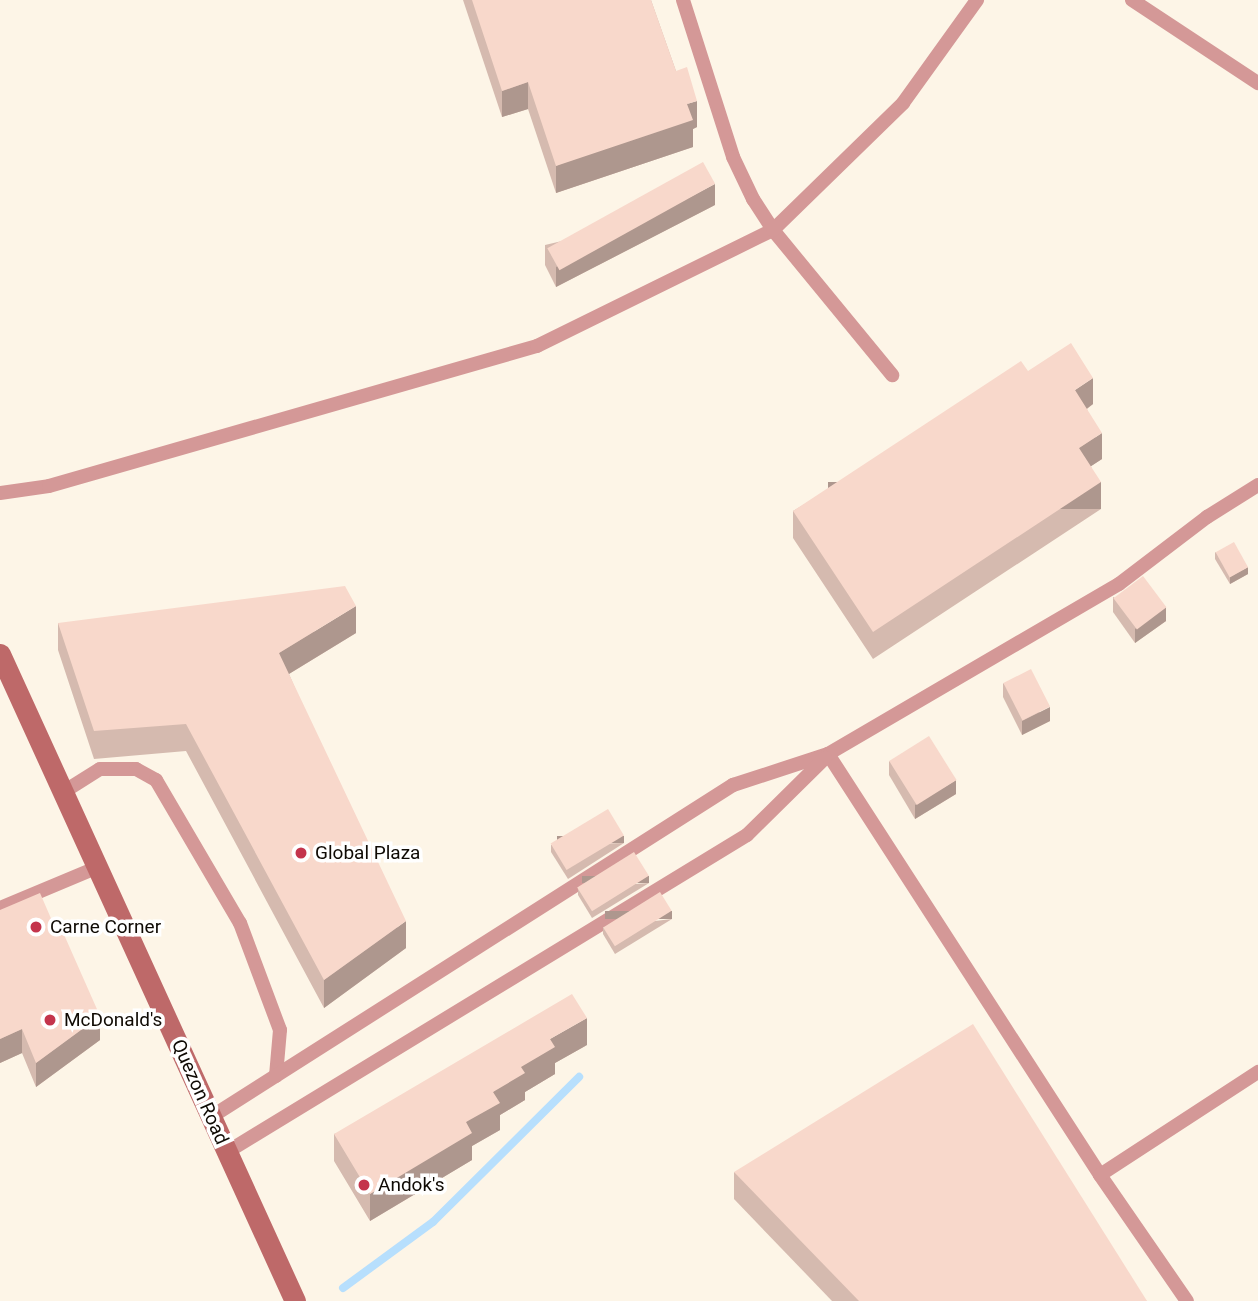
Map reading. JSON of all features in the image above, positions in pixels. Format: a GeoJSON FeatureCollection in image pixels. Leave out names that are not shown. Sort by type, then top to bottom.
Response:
{"type":"FeatureCollection","features":[{"type":"Feature","properties":{"kind":"main road","name":"Quezon Road"},"geometry":{"type":"LineString","coordinates":[[2,662],[65,791],[295,1301]]}},
{"type":"Feature","properties":{"kind":"lane"},"geometry":{"type":"LineString","coordinates":[[684,0],[733,157],[752,199],[773,230],[892,375]]}},
{"type":"Feature","properties":{"kind":"lane"},"geometry":{"type":"LineString","coordinates":[[0,493],[49,486],[537,346],[773,230],[903,103],[976,0]]}},
{"type":"Feature","properties":{"kind":"lane"},"geometry":{"type":"LineString","coordinates":[[1132,0],[1258,83]]}},
{"type":"Feature","properties":{"kind":"lane"},"geometry":{"type":"LineString","coordinates":[[211,1117],[733,785],[828,754],[1119,584],[1207,517],[1258,485]]}},
{"type":"Feature","properties":{"kind":"lane"},"geometry":{"type":"LineString","coordinates":[[227,1152],[747,835],[828,754]]}},
{"type":"Feature","properties":{"kind":"lane"},"geometry":{"type":"LineString","coordinates":[[828,754],[1100,1175],[1187,1301]]}},
{"type":"Feature","properties":{"kind":"lane"},"geometry":{"type":"LineString","coordinates":[[65,791],[100,769],[136,769],[156,780],[240,923],[280,1030],[276,1076]]}},
{"type":"Feature","properties":{"kind":"lane"},"geometry":{"type":"LineString","coordinates":[[0,908],[97,867]]}},
{"type":"Feature","properties":{"kind":"lane"},"geometry":{"type":"LineString","coordinates":[[1100,1175],[1258,1072]]}},
{"type":"Feature","properties":{"kind":"building"},"geometry":{"type":"Polygon","coordinates":[[[472,0],[651,0],[676,71],[687,67],[697,101],[687,104],[693,120],[556,166],[528,82],[502,91],[472,0]]]}},
{"type":"Feature","properties":{"kind":"building"},"geometry":{"type":"Polygon","coordinates":[[[703,162],[715,184],[559,270],[547,248],[703,162]]]}},
{"type":"Feature","properties":{"kind":"building"},"geometry":{"type":"Polygon","coordinates":[[[1071,343],[1093,378],[1075,390],[1102,433],[1079,448],[1101,482],[873,632],[793,511],[1021,361],[1028,371],[1071,343]]]}},
{"type":"Feature","properties":{"kind":"building"},"geometry":{"type":"Polygon","coordinates":[[[1234,542],[1248,567],[1230,578],[1216,552],[1234,542]]]}},
{"type":"Feature","properties":{"kind":"building"},"geometry":{"type":"Polygon","coordinates":[[[1143,576],[1166,607],[1137,629],[1113,598],[1143,576]]]}},
{"type":"Feature","properties":{"kind":"building","name":"Global Plaza"},"geometry":{"type":"Polygon","coordinates":[[[345,586],[356,606],[279,653],[406,921],[324,980],[186,724],[94,731],[58,623],[345,586]]]}},
{"type":"Feature","properties":{"kind":"building"},"geometry":{"type":"Polygon","coordinates":[[[1031,669],[1050,706],[1022,720],[1003,683],[1031,669]]]}},
{"type":"Feature","properties":{"kind":"building"},"geometry":{"type":"Polygon","coordinates":[[[929,736],[957,780],[917,805],[889,761],[929,736]]]}},
{"type":"Feature","properties":{"kind":"building"},"geometry":{"type":"Polygon","coordinates":[[[608,809],[624,836],[567,870],[551,844],[608,809]]]}},
{"type":"Feature","properties":{"kind":"building"},"geometry":{"type":"Polygon","coordinates":[[[634,852],[649,876],[592,911],[577,888],[634,852]]]}},
{"type":"Feature","properties":{"kind":"building"},"geometry":{"type":"Polygon","coordinates":[[[660,892],[672,911],[615,946],[603,928],[660,892]]]}},
{"type":"Feature","properties":{"kind":"building","name":"McDonald's"},"geometry":{"type":"Polygon","coordinates":[[[40,893],[53,923],[58,921],[100,1016],[36,1063],[22,1029],[0,1039],[0,910],[40,893]]]}},
{"type":"Feature","properties":{"kind":"building"},"geometry":{"type":"Polygon","coordinates":[[[572,994],[587,1018],[550,1039],[555,1047],[521,1067],[525,1073],[493,1092],[500,1103],[466,1122],[472,1133],[370,1194],[334,1134],[572,994]]]}},
{"type":"Feature","properties":{"kind":"building"},"geometry":{"type":"Polygon","coordinates":[[[973,1024],[1147,1301],[859,1301],[734,1172],[973,1024]]]}},
{"type":"Feature","properties":{"kind":"waterway"},"geometry":{"type":"LineString","coordinates":[[343,1288],[433,1222],[579,1077]]}},
{"type":"Feature","properties":{"kind":"place","name":"Global Plaza"},"geometry":{"type":"Point","coordinates":[301,853]}},
{"type":"Feature","properties":{"kind":"place","name":"Carne Corner"},"geometry":{"type":"Point","coordinates":[36,927]}},
{"type":"Feature","properties":{"kind":"place","name":"McDonald's"},"geometry":{"type":"Point","coordinates":[50,1020]}},
{"type":"Feature","properties":{"kind":"place","name":"Andok's"},"geometry":{"type":"Point","coordinates":[364,1185]}}]}
